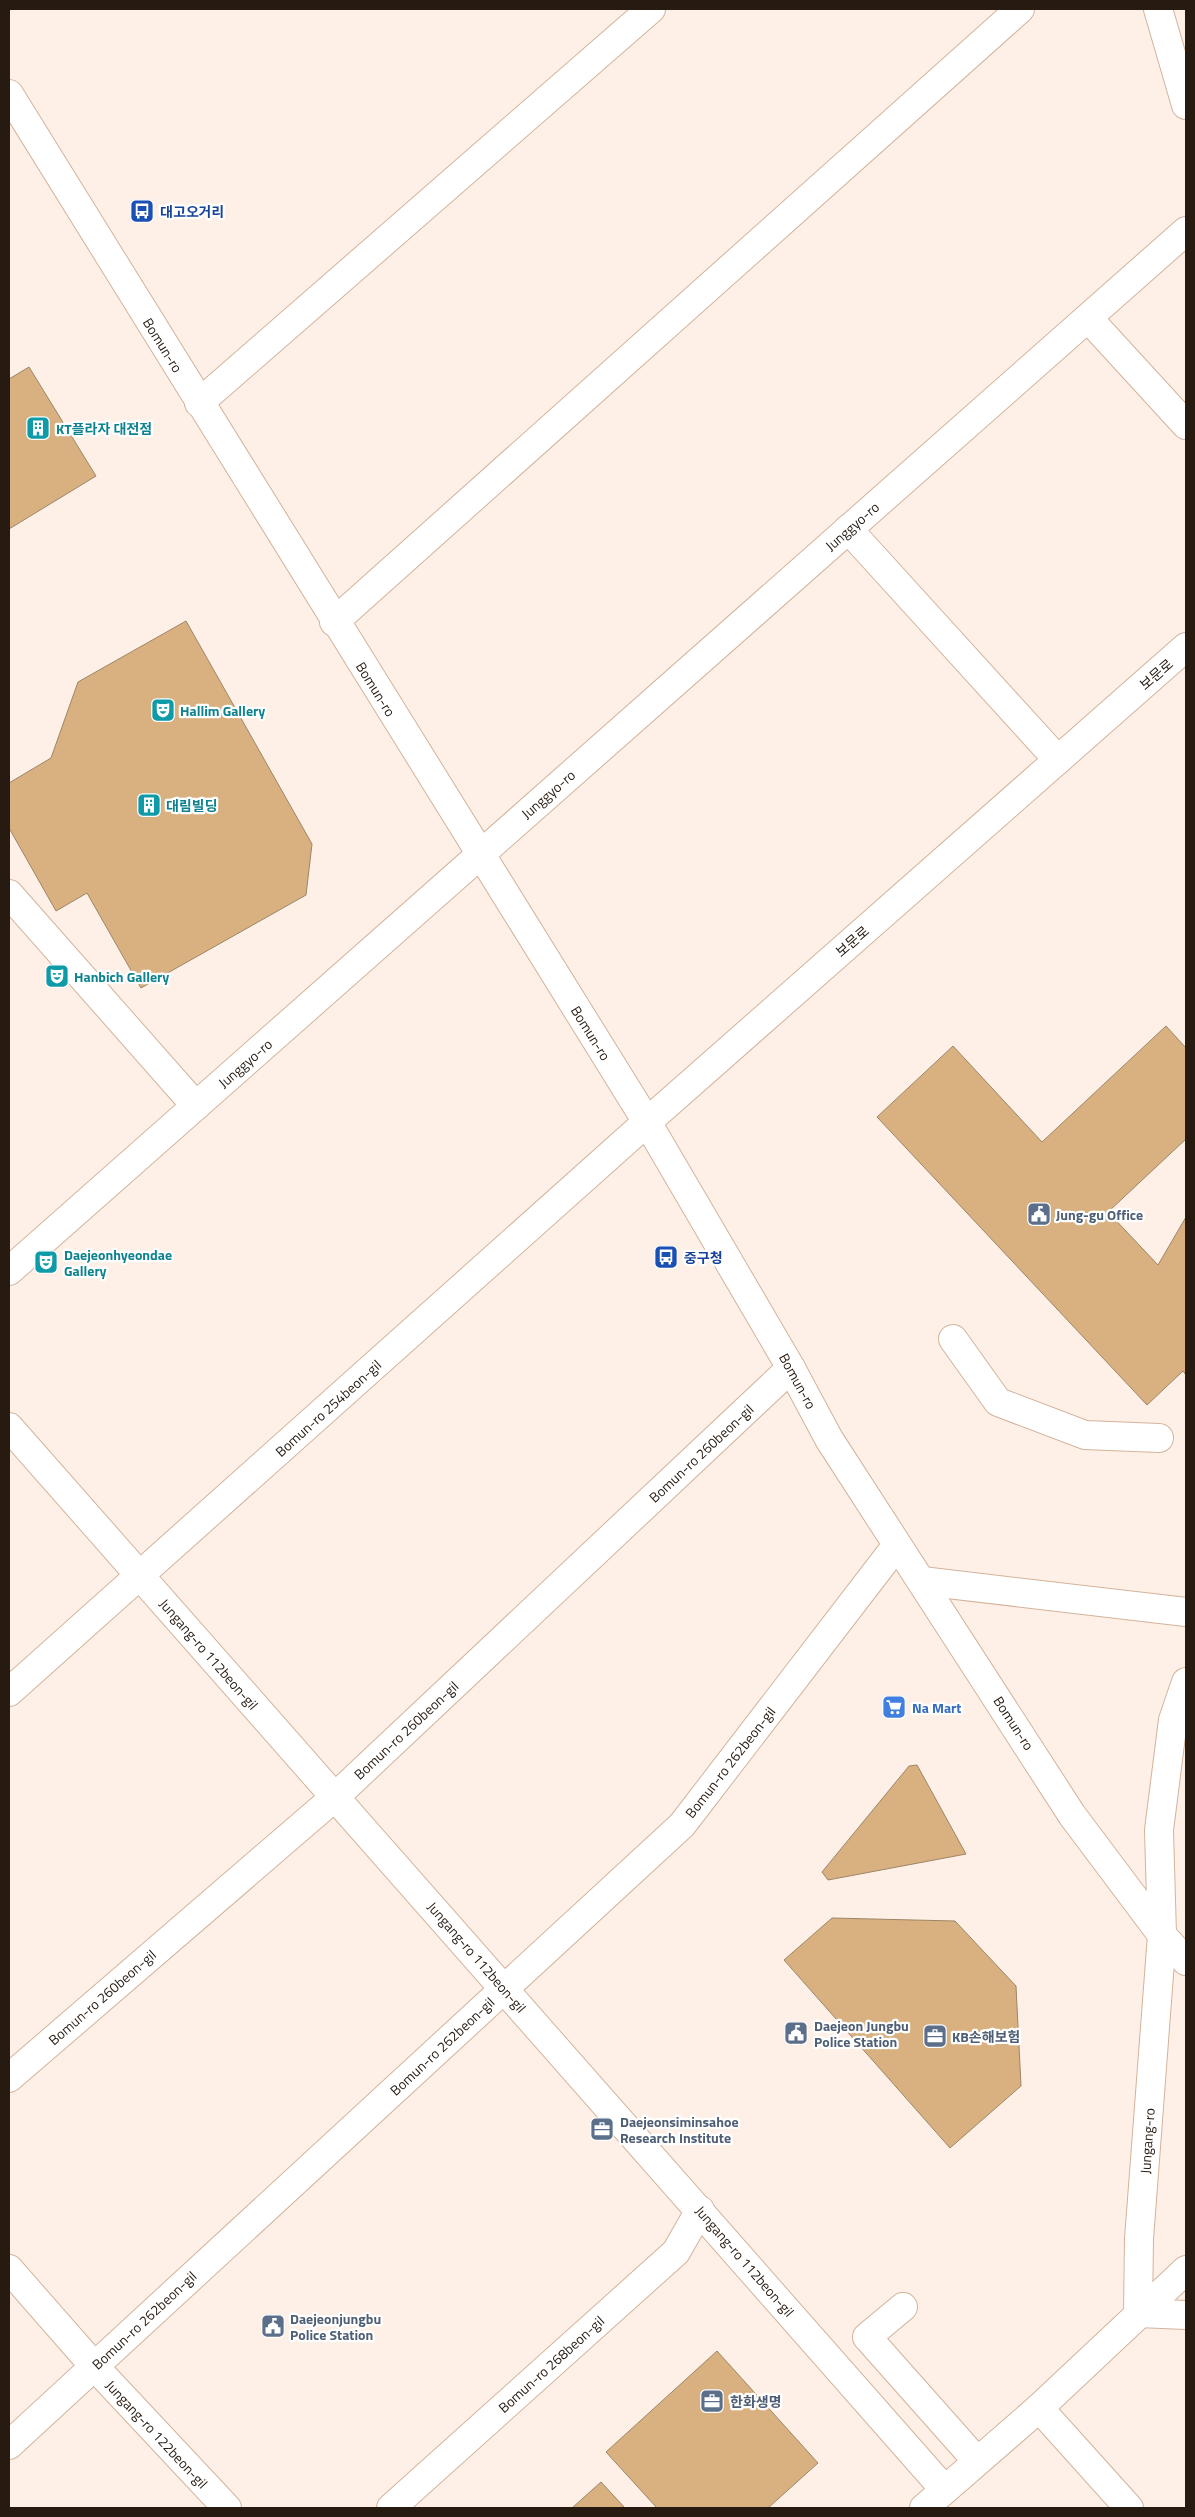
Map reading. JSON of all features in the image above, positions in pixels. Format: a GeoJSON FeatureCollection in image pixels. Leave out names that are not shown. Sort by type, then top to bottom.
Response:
{"type":"FeatureCollection","features":[{"type":"Feature","properties":{"kind":"street"},"geometry":{"type":"LineString","coordinates":[[199,403],[651,9]]}},
{"type":"Feature","properties":{"kind":"street"},"geometry":{"type":"LineString","coordinates":[[334,622],[1020,9]]}},
{"type":"Feature","properties":{"kind":"street"},"geometry":{"type":"LineString","coordinates":[[1158,9],[1186,105]]}},
{"type":"Feature","properties":{"kind":"street","name":"Bomun-ro"},"geometry":{"type":"LineString","coordinates":[[9,94],[334,622],[647,1122],[791,1368],[829,1439],[1072,1815],[1162,1935],[1186,1961]]}},
{"type":"Feature","properties":{"kind":"street","name":"Junggyo-ro"},"geometry":{"type":"LineString","coordinates":[[9,1271],[1186,232]]}},
{"type":"Feature","properties":{"kind":"street"},"geometry":{"type":"LineString","coordinates":[[1088,318],[1186,425]]}},
{"type":"Feature","properties":{"kind":"street"},"geometry":{"type":"LineString","coordinates":[[848,529],[1058,760]]}},
{"type":"Feature","properties":{"kind":"street","name":"보문로"},"geometry":{"type":"LineString","coordinates":[[647,1122],[1186,647]]}},
{"type":"Feature","properties":{"kind":"street"},"geometry":{"type":"LineString","coordinates":[[9,894],[196,1106]]}},
{"type":"Feature","properties":{"kind":"street","name":"Bomun-ro 254beon-gil"},"geometry":{"type":"LineString","coordinates":[[9,1692],[647,1122]]}},
{"type":"Feature","properties":{"kind":"street"},"geometry":{"type":"LineString","coordinates":[[953,1339],[998,1402],[1085,1435],[1159,1438]]}},
{"type":"Feature","properties":{"kind":"street","name":"Bomun-ro 260beon-gil"},"geometry":{"type":"LineString","coordinates":[[9,2078],[335,1797],[791,1368]]}},
{"type":"Feature","properties":{"kind":"street","name":"Jungang-ro 112beon-gil"},"geometry":{"type":"LineString","coordinates":[[9,1427],[944,2489]]}},
{"type":"Feature","properties":{"kind":"street","name":"Bomun-ro 262beon-gil"},"geometry":{"type":"LineString","coordinates":[[9,2445],[682,1825],[897,1545]]}},
{"type":"Feature","properties":{"kind":"street"},"geometry":{"type":"LineString","coordinates":[[922,1581],[1186,1612]]}},
{"type":"Feature","properties":{"kind":"street","name":"Jungang-ro"},"geometry":{"type":"LineString","coordinates":[[1138,2313],[1140,2239],[1162,1935],[1159,1830],[1173,1720],[1186,1682]]}},
{"type":"Feature","properties":{"kind":"street","name":"Bomun-ro 268beon-gil"},"geometry":{"type":"LineString","coordinates":[[391,2508],[676,2252],[700,2210]]}},
{"type":"Feature","properties":{"kind":"street","name":"Jungang-ro 122beon-gil"},"geometry":{"type":"LineString","coordinates":[[9,2269],[94,2366],[227,2508]]}},
{"type":"Feature","properties":{"kind":"street"},"geometry":{"type":"LineString","coordinates":[[924,2508],[1039,2408],[1138,2313],[1186,2270]]}},
{"type":"Feature","properties":{"kind":"street"},"geometry":{"type":"LineString","coordinates":[[903,2307],[868,2337],[977,2461]]}},
{"type":"Feature","properties":{"kind":"street"},"geometry":{"type":"LineString","coordinates":[[1138,2313],[1186,2315]]}},
{"type":"Feature","properties":{"kind":"street"},"geometry":{"type":"LineString","coordinates":[[1039,2408],[1129,2508]]}},
{"type":"Feature","properties":{"kind":"building","name":"KT플라자 대전점"},"geometry":{"type":"Polygon","coordinates":[[[29,367],[96,476],[9,529],[9,379],[29,367]]]}},
{"type":"Feature","properties":{"kind":"building","name":"대림빌딩"},"geometry":{"type":"Polygon","coordinates":[[[186,621],[312,844],[306,895],[141,988],[87,893],[56,911],[9,828],[9,783],[51,758],[78,682],[186,621]]]}},
{"type":"Feature","properties":{"kind":"building","name":"Jung-gu Office"},"geometry":{"type":"Polygon","coordinates":[[[1166,1026],[1186,1048],[1186,1139],[1108,1212],[1158,1265],[1186,1217],[1186,1375],[1183,1371],[1147,1405],[877,1117],[953,1046],[1042,1142],[1166,1026]]]}},
{"type":"Feature","properties":{"kind":"building"},"geometry":{"type":"Polygon","coordinates":[[[917,1765],[966,1854],[828,1880],[822,1872],[909,1766],[917,1765]]]}},
{"type":"Feature","properties":{"kind":"building","name":"KB손해보험"},"geometry":{"type":"Polygon","coordinates":[[[832,1918],[955,1921],[1016,1986],[1021,2086],[950,2148],[784,1960],[832,1918]]]}},
{"type":"Feature","properties":{"kind":"building","name":"한화생명"},"geometry":{"type":"Polygon","coordinates":[[[717,2351],[818,2463],[768,2508],[657,2508],[606,2452],[717,2351]]]}},
{"type":"Feature","properties":{"kind":"building"},"geometry":{"type":"Polygon","coordinates":[[[601,2482],[625,2508],[572,2508],[601,2482]]]}},
{"type":"Feature","properties":{"kind":"place","name":"대고오거리"},"geometry":{"type":"Point","coordinates":[142,211]}},
{"type":"Feature","properties":{"kind":"place","name":"KT플라자 대전점"},"geometry":{"type":"Point","coordinates":[38,428]}},
{"type":"Feature","properties":{"kind":"place","name":"Hallim Gallery"},"geometry":{"type":"Point","coordinates":[163,710]}},
{"type":"Feature","properties":{"kind":"place","name":"대림빌딩"},"geometry":{"type":"Point","coordinates":[149,805]}},
{"type":"Feature","properties":{"kind":"place","name":"Hanbich Gallery"},"geometry":{"type":"Point","coordinates":[57,976]}},
{"type":"Feature","properties":{"kind":"place","name":"Jung-gu Office"},"geometry":{"type":"Point","coordinates":[1039,1214]}},
{"type":"Feature","properties":{"kind":"place","name":"중구청"},"geometry":{"type":"Point","coordinates":[666,1257]}},
{"type":"Feature","properties":{"kind":"place","name":"Daejeonhyeondae Gallery"},"geometry":{"type":"Point","coordinates":[46,1262]}},
{"type":"Feature","properties":{"kind":"place","name":"Na Mart"},"geometry":{"type":"Point","coordinates":[894,1707]}},
{"type":"Feature","properties":{"kind":"place","name":"Daejeon Jungbu Police Station"},"geometry":{"type":"Point","coordinates":[796,2033]}},
{"type":"Feature","properties":{"kind":"place","name":"KB손해보험"},"geometry":{"type":"Point","coordinates":[935,2036]}},
{"type":"Feature","properties":{"kind":"place","name":"Daejeonsiminsahoe Research Institute"},"geometry":{"type":"Point","coordinates":[602,2129]}},
{"type":"Feature","properties":{"kind":"place","name":"Daejeonjungbu Police Station"},"geometry":{"type":"Point","coordinates":[273,2326]}},
{"type":"Feature","properties":{"kind":"place","name":"한화생명"},"geometry":{"type":"Point","coordinates":[712,2401]}}]}
